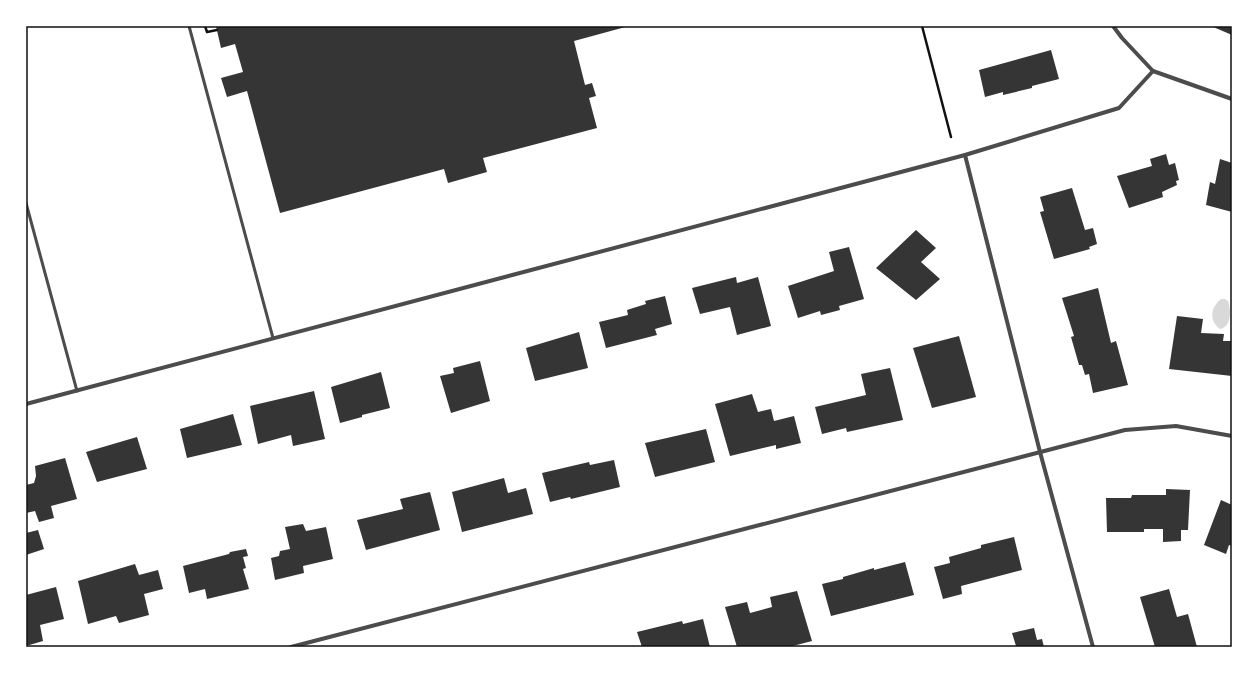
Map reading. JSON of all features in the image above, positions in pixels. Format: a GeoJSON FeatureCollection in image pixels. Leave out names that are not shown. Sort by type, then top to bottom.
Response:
{"type":"FeatureCollection","features":[{"type":"Feature","properties":{"kind":"street"},"geometry":{"type":"LineString","coordinates":[[1113,26],[1122,38],[1153,71],[1232,99]]}},
{"type":"Feature","properties":{"kind":"street"},"geometry":{"type":"LineString","coordinates":[[26,404],[965,156],[1119,108],[1153,71]]}},
{"type":"Feature","properties":{"kind":"street"},"geometry":{"type":"LineString","coordinates":[[965,156],[1040,452],[1093,647]]}},
{"type":"Feature","properties":{"kind":"street"},"geometry":{"type":"LineString","coordinates":[[291,647],[1125,430],[1176,426],[1232,436]]}},
{"type":"Feature","properties":{"kind":"lane"},"geometry":{"type":"LineString","coordinates":[[189,26],[273,338]]}},
{"type":"Feature","properties":{"kind":"lane"},"geometry":{"type":"LineString","coordinates":[[26,203],[77,391]]}},
{"type":"Feature","properties":{"kind":"path"},"geometry":{"type":"LineString","coordinates":[[205,26],[207,32],[217,30]]}},
{"type":"Feature","properties":{"kind":"path"},"geometry":{"type":"LineString","coordinates":[[922,26],[951,137]]}},
{"type":"Feature","properties":{"kind":"shaded area"},"geometry":{"type":"Polygon","coordinates":[[[1221,299],[1228,301],[1230,317],[1227,325],[1220,329],[1216,326],[1212,314],[1215,306],[1221,299]]]}},
{"type":"Feature","properties":{"kind":"building"},"geometry":{"type":"Polygon","coordinates":[[[216,26],[629,26],[574,41],[585,85],[592,83],[596,96],[589,98],[597,128],[483,158],[487,172],[448,183],[444,169],[280,213],[247,91],[227,97],[221,78],[243,72],[235,44],[221,48],[216,26]]]}},
{"type":"Feature","properties":{"kind":"building"},"geometry":{"type":"Polygon","coordinates":[[[1211,26],[1232,26],[1232,35],[1211,26]]]}},
{"type":"Feature","properties":{"kind":"building"},"geometry":{"type":"Polygon","coordinates":[[[1051,50],[1059,79],[1032,86],[1032,88],[1003,95],[1003,92],[985,97],[979,70],[1051,50]]]}},
{"type":"Feature","properties":{"kind":"building"},"geometry":{"type":"Polygon","coordinates":[[[1166,154],[1169,165],[1175,163],[1179,180],[1176,181],[1177,185],[1162,192],[1163,197],[1129,208],[1117,176],[1152,166],[1150,159],[1166,154]]]}},
{"type":"Feature","properties":{"kind":"building"},"geometry":{"type":"Polygon","coordinates":[[[1220,159],[1232,163],[1232,212],[1206,205],[1210,182],[1215,184],[1220,159]]]}},
{"type":"Feature","properties":{"kind":"building"},"geometry":{"type":"Polygon","coordinates":[[[1072,188],[1085,230],[1093,228],[1097,244],[1089,247],[1090,249],[1054,259],[1040,212],[1044,211],[1040,197],[1072,188]]]}},
{"type":"Feature","properties":{"kind":"building"},"geometry":{"type":"Polygon","coordinates":[[[916,230],[936,248],[921,262],[940,279],[916,300],[876,268],[916,230]]]}},
{"type":"Feature","properties":{"kind":"building"},"geometry":{"type":"Polygon","coordinates":[[[849,247],[864,299],[839,306],[840,310],[821,315],[820,311],[798,318],[788,286],[834,271],[829,252],[849,247]]]}},
{"type":"Feature","properties":{"kind":"building"},"geometry":{"type":"Polygon","coordinates":[[[736,277],[737,283],[758,277],[771,326],[737,335],[730,307],[700,314],[692,288],[736,277]]]}},
{"type":"Feature","properties":{"kind":"building"},"geometry":{"type":"Polygon","coordinates":[[[1098,288],[1111,343],[1116,341],[1128,385],[1093,393],[1089,374],[1085,375],[1082,365],[1079,365],[1071,337],[1074,336],[1062,298],[1098,288]]]}},
{"type":"Feature","properties":{"kind":"building"},"geometry":{"type":"Polygon","coordinates":[[[665,296],[672,324],[655,329],[657,335],[606,348],[599,322],[628,315],[627,310],[646,304],[645,301],[665,296]]]}},
{"type":"Feature","properties":{"kind":"building"},"geometry":{"type":"Polygon","coordinates":[[[1177,316],[1203,319],[1201,333],[1224,334],[1223,341],[1232,341],[1232,376],[1169,369],[1177,316]]]}},
{"type":"Feature","properties":{"kind":"building"},"geometry":{"type":"Polygon","coordinates":[[[579,332],[588,368],[535,381],[526,348],[579,332]]]}},
{"type":"Feature","properties":{"kind":"building"},"geometry":{"type":"Polygon","coordinates":[[[959,336],[976,397],[932,408],[913,348],[959,336]]]}},
{"type":"Feature","properties":{"kind":"building"},"geometry":{"type":"Polygon","coordinates":[[[480,361],[490,401],[451,413],[440,376],[454,373],[453,368],[480,361]]]}},
{"type":"Feature","properties":{"kind":"building"},"geometry":{"type":"Polygon","coordinates":[[[890,368],[903,420],[847,432],[846,428],[822,434],[815,407],[866,395],[861,374],[890,368]]]}},
{"type":"Feature","properties":{"kind":"building"},"geometry":{"type":"Polygon","coordinates":[[[381,372],[390,408],[362,415],[362,417],[340,423],[331,387],[381,372]]]}},
{"type":"Feature","properties":{"kind":"building"},"geometry":{"type":"Polygon","coordinates":[[[314,391],[325,439],[293,446],[291,435],[258,444],[250,406],[314,391]]]}},
{"type":"Feature","properties":{"kind":"building"},"geometry":{"type":"Polygon","coordinates":[[[752,394],[758,412],[771,409],[774,421],[794,416],[801,443],[776,449],[776,445],[730,456],[715,404],[752,394]]]}},
{"type":"Feature","properties":{"kind":"building"},"geometry":{"type":"Polygon","coordinates":[[[233,414],[242,445],[187,458],[180,429],[233,414]]]}},
{"type":"Feature","properties":{"kind":"building"},"geometry":{"type":"Polygon","coordinates":[[[706,429],[715,462],[655,477],[645,443],[706,429]]]}},
{"type":"Feature","properties":{"kind":"building"},"geometry":{"type":"Polygon","coordinates":[[[137,437],[147,469],[97,482],[86,452],[137,437]]]}},
{"type":"Feature","properties":{"kind":"building"},"geometry":{"type":"Polygon","coordinates":[[[65,458],[77,499],[51,506],[54,518],[39,522],[35,511],[26,513],[26,485],[34,483],[36,476],[35,466],[65,458]]]}},
{"type":"Feature","properties":{"kind":"building"},"geometry":{"type":"Polygon","coordinates":[[[614,460],[620,487],[571,499],[570,497],[550,502],[542,473],[589,462],[590,465],[614,460]]]}},
{"type":"Feature","properties":{"kind":"building"},"geometry":{"type":"Polygon","coordinates":[[[504,478],[508,493],[526,488],[533,514],[462,532],[452,492],[504,478]]]}},
{"type":"Feature","properties":{"kind":"building"},"geometry":{"type":"Polygon","coordinates":[[[1166,489],[1190,490],[1188,530],[1181,530],[1181,541],[1163,542],[1163,529],[1144,529],[1144,532],[1107,532],[1106,498],[1131,498],[1132,495],[1166,495],[1166,489]]]}},
{"type":"Feature","properties":{"kind":"building"},"geometry":{"type":"Polygon","coordinates":[[[430,492],[440,530],[366,550],[357,520],[403,509],[400,499],[430,492]]]}},
{"type":"Feature","properties":{"kind":"building"},"geometry":{"type":"Polygon","coordinates":[[[1221,500],[1232,505],[1232,546],[1229,545],[1226,554],[1204,545],[1221,500]]]}},
{"type":"Feature","properties":{"kind":"building"},"geometry":{"type":"Polygon","coordinates":[[[303,524],[306,531],[326,527],[333,559],[303,566],[304,573],[275,580],[271,558],[279,556],[280,551],[290,549],[285,527],[303,524]]]}},
{"type":"Feature","properties":{"kind":"building"},"geometry":{"type":"Polygon","coordinates":[[[38,530],[44,549],[26,555],[26,533],[38,530]]]}},
{"type":"Feature","properties":{"kind":"building"},"geometry":{"type":"Polygon","coordinates":[[[1014,537],[1022,570],[961,586],[962,594],[943,599],[934,567],[950,563],[949,557],[981,548],[981,545],[1014,537]]]}},
{"type":"Feature","properties":{"kind":"building"},"geometry":{"type":"Polygon","coordinates":[[[246,549],[248,556],[243,557],[246,568],[243,569],[249,589],[207,599],[205,589],[189,593],[183,566],[229,554],[230,552],[246,549]]]}},
{"type":"Feature","properties":{"kind":"building"},"geometry":{"type":"Polygon","coordinates":[[[905,562],[914,595],[831,616],[822,584],[843,579],[843,577],[874,568],[874,570],[905,562]]]}},
{"type":"Feature","properties":{"kind":"building"},"geometry":{"type":"Polygon","coordinates":[[[135,564],[139,575],[158,570],[163,589],[144,594],[149,615],[119,623],[116,616],[88,624],[78,581],[135,564]]]}},
{"type":"Feature","properties":{"kind":"building"},"geometry":{"type":"Polygon","coordinates":[[[56,587],[64,619],[40,625],[43,641],[26,646],[26,595],[56,587]]]}},
{"type":"Feature","properties":{"kind":"building"},"geometry":{"type":"Polygon","coordinates":[[[1169,589],[1177,617],[1188,614],[1197,647],[1155,647],[1140,597],[1169,589]]]}},
{"type":"Feature","properties":{"kind":"building"},"geometry":{"type":"Polygon","coordinates":[[[797,591],[812,641],[789,647],[737,647],[725,607],[747,602],[750,613],[772,607],[770,597],[797,591]]]}},
{"type":"Feature","properties":{"kind":"building"},"geometry":{"type":"Polygon","coordinates":[[[703,619],[710,647],[642,647],[637,632],[682,621],[683,624],[703,619]]]}},
{"type":"Feature","properties":{"kind":"building"},"geometry":{"type":"Polygon","coordinates":[[[1034,628],[1037,640],[1042,639],[1044,647],[1013,647],[1016,646],[1012,633],[1034,628]]]}}]}
